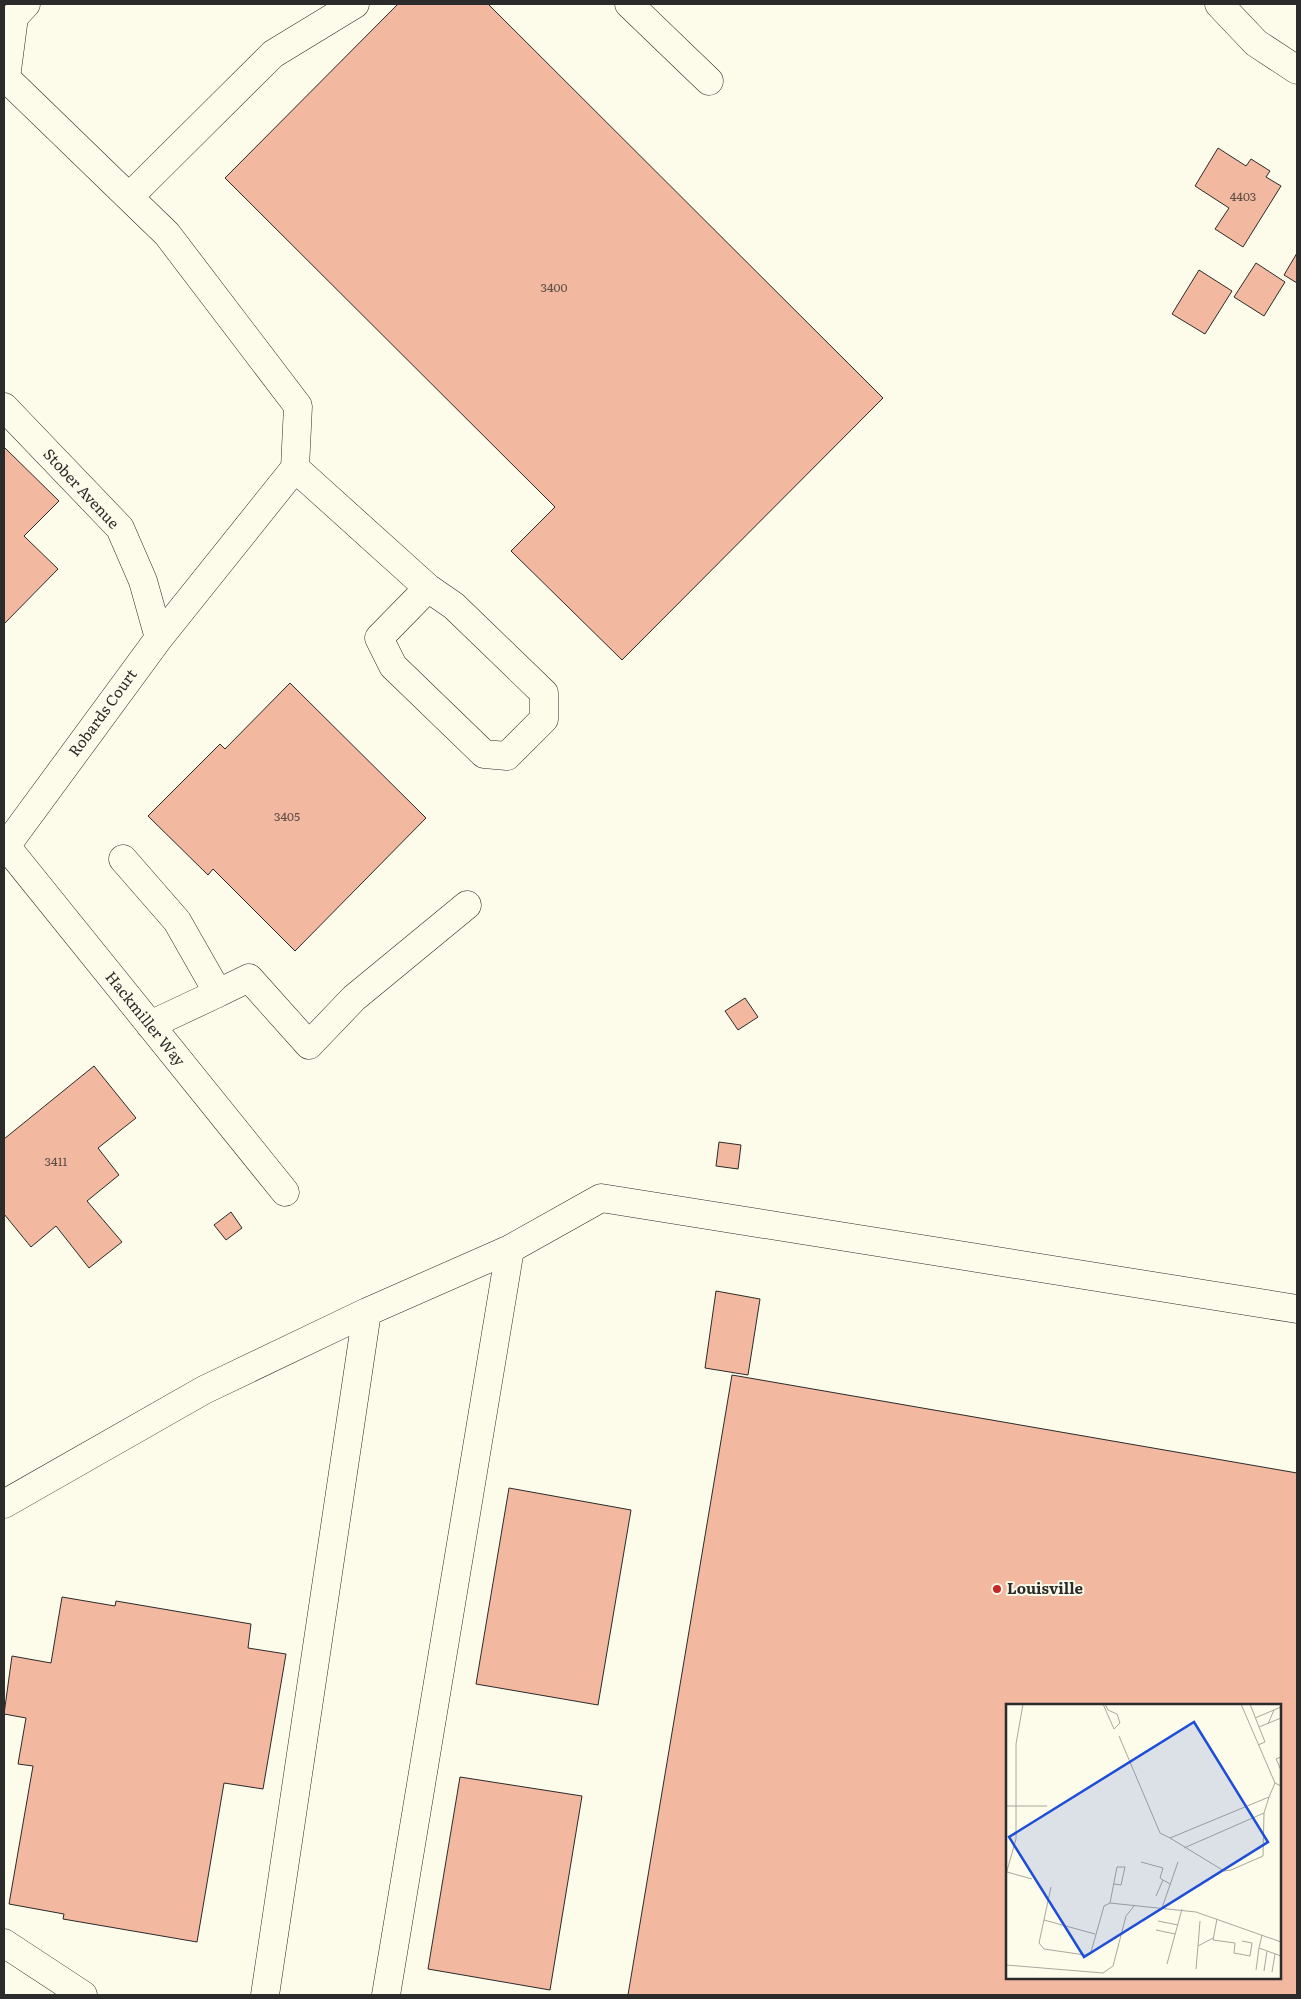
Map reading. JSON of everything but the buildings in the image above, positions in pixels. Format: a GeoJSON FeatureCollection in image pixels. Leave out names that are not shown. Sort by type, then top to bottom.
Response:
{"type":"FeatureCollection","features":[{"type":"Feature","properties":{"kind":"street"},"geometry":{"type":"LineString","coordinates":[[26,4],[14,18],[6,78],[168,234],[298,406],[295,468],[428,588],[454,606],[544,693],[544,719],[507,756],[484,754],[393,666],[379,638],[428,588]]}},
{"type":"Feature","properties":{"kind":"street"},"geometry":{"type":"LineString","coordinates":[[129,197],[273,54],[355,4]]}},
{"type":"Feature","properties":{"kind":"street"},"geometry":{"type":"LineString","coordinates":[[629,4],[709,81]]}},
{"type":"Feature","properties":{"kind":"street"},"geometry":{"type":"LineString","coordinates":[[1219,4],[1256,43],[1297,70]]}},
{"type":"Feature","properties":{"kind":"street","name":"Stober Avenue"},"geometry":{"type":"LineString","coordinates":[[4,407],[120,528],[143,581],[159,638]]}},
{"type":"Feature","properties":{"kind":"street","name":"Robards Court"},"geometry":{"type":"LineString","coordinates":[[5,847],[204,579],[295,468]]}},
{"type":"Feature","properties":{"kind":"street","name":"Hackmiller Way"},"geometry":{"type":"LineString","coordinates":[[5,847],[285,1192]]}},
{"type":"Feature","properties":{"kind":"street"},"geometry":{"type":"LineString","coordinates":[[124,859],[177,921],[218,993]]}},
{"type":"Feature","properties":{"kind":"street"},"geometry":{"type":"LineString","coordinates":[[150,1025],[249,978],[309,1045],[354,998],[467,905]]}},
{"type":"Feature","properties":{"kind":"street"},"geometry":{"type":"LineString","coordinates":[[4,1504],[204,1390],[368,1312],[510,1249],[601,1198],[1297,1309]]}},
{"type":"Feature","properties":{"kind":"street"},"geometry":{"type":"LineString","coordinates":[[386,1995],[510,1249]]}},
{"type":"Feature","properties":{"kind":"street"},"geometry":{"type":"LineString","coordinates":[[265,1995],[368,1312]]}},
{"type":"Feature","properties":{"kind":"street"},"geometry":{"type":"LineString","coordinates":[[4,1943],[83,1995]]}},
{"type":"Feature","properties":{"kind":"place","name":"Louisville"},"geometry":{"type":"Point","coordinates":[997,1589]}}]}
